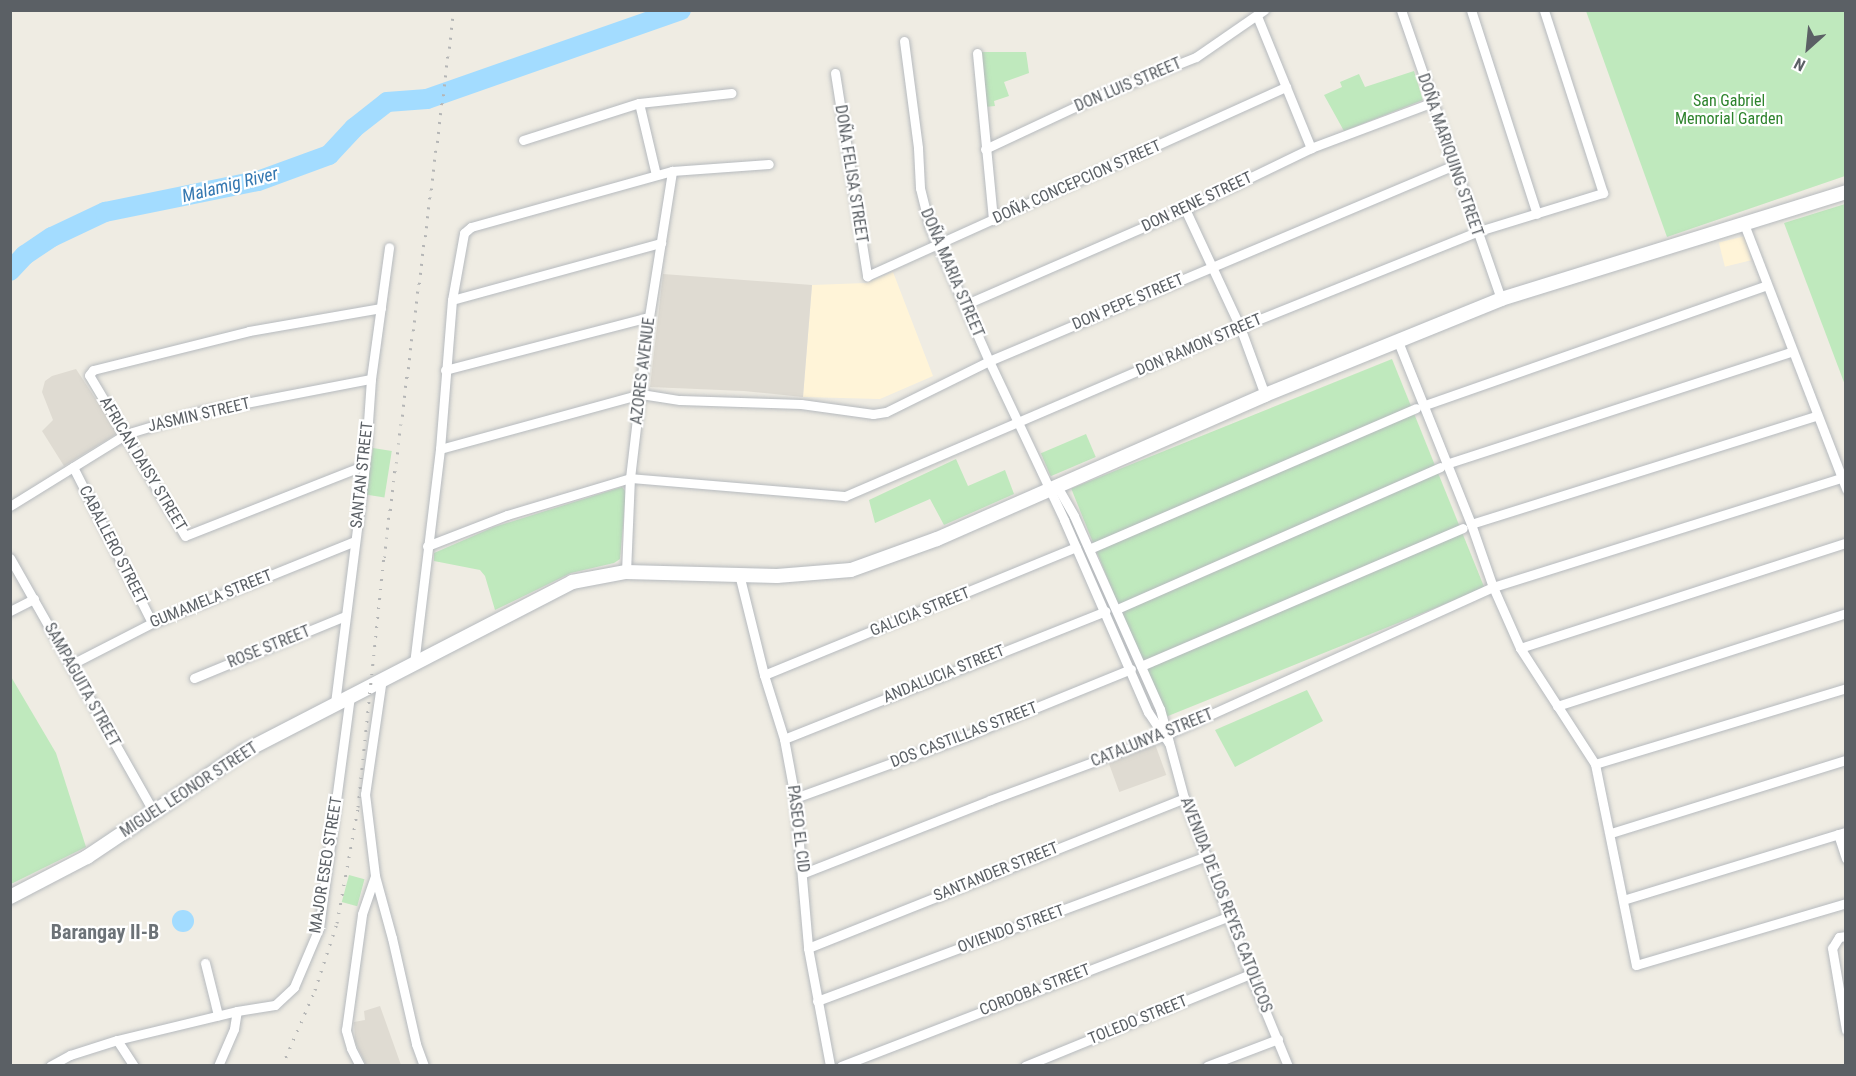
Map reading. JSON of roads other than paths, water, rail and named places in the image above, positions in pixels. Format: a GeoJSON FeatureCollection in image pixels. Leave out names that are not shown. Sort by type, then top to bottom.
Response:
{"type":"FeatureCollection","features":[{"type":"Feature","properties":{"kind":"street","name":"DOÑA MARIQUING STREET"},"geometry":{"type":"LineString","coordinates":[[1401,10],[1452,166],[1501,299]]}},
{"type":"Feature","properties":{"kind":"street"},"geometry":{"type":"LineString","coordinates":[[1471,10],[1537,214]]}},
{"type":"Feature","properties":{"kind":"street","name":"DON RAMON STREET"},"geometry":{"type":"LineString","coordinates":[[630,478],[845,496],[1240,327],[1476,232],[1603,193],[1544,10]]}},
{"type":"Feature","properties":{"kind":"street"},"geometry":{"type":"LineString","coordinates":[[1260,13],[1286,87],[1311,148]]}},
{"type":"Feature","properties":{"kind":"street","name":"DON LUIS STREET"},"geometry":{"type":"LineString","coordinates":[[985,149],[1098,96],[1196,57],[1260,13]]}},
{"type":"Feature","properties":{"kind":"street","name":"DOÑA MARIA STREET"},"geometry":{"type":"LineString","coordinates":[[904,41],[923,207],[989,361],[1054,489]]}},
{"type":"Feature","properties":{"kind":"street"},"geometry":{"type":"LineString","coordinates":[[977,53],[993,220]]}},
{"type":"Feature","properties":{"kind":"street","name":"DOÑA FELISA STREET"},"geometry":{"type":"LineString","coordinates":[[835,73],[867,276]]}},
{"type":"Feature","properties":{"kind":"street","name":"DOÑA CONCEPCION STREET"},"geometry":{"type":"LineString","coordinates":[[867,276],[1286,87]]}},
{"type":"Feature","properties":{"kind":"street"},"geometry":{"type":"LineString","coordinates":[[523,140],[639,103],[731,93]]}},
{"type":"Feature","properties":{"kind":"street"},"geometry":{"type":"LineString","coordinates":[[639,103],[656,175]]}},
{"type":"Feature","properties":{"kind":"street","name":"DON RENE STREET"},"geometry":{"type":"LineString","coordinates":[[964,305],[1185,208],[1311,148],[1431,103]]}},
{"type":"Feature","properties":{"kind":"street"},"geometry":{"type":"LineString","coordinates":[[414,664],[440,449],[452,300],[462,241],[468,230],[672,171],[769,164]]}},
{"type":"Feature","properties":{"kind":"street","name":"DON PEPE STREET"},"geometry":{"type":"LineString","coordinates":[[641,394],[680,400],[801,404],[873,414],[886,412],[989,361],[1452,166]]}},
{"type":"Feature","properties":{"kind":"street","name":"AZORES AVENUE"},"geometry":{"type":"LineString","coordinates":[[626,572],[630,478],[649,317],[672,171]]}},
{"type":"Feature","properties":{"kind":"street","name":"MIGUEL LEONOR STREET"},"geometry":{"type":"LineString","coordinates":[[10,897],[79,862],[245,751],[382,678],[414,664],[572,582],[626,572],[804,575],[851,570],[937,538],[1397,339],[1501,299],[1845,192]]}},
{"type":"Feature","properties":{"kind":"street"},"geometry":{"type":"LineString","coordinates":[[1185,208],[1240,327],[1265,395]]}},
{"type":"Feature","properties":{"kind":"street"},"geometry":{"type":"LineString","coordinates":[[1744,224],[1815,416],[1845,489]]}},
{"type":"Feature","properties":{"kind":"street"},"geometry":{"type":"LineString","coordinates":[[452,300],[661,243]]}},
{"type":"Feature","properties":{"kind":"street","name":"SANTAN STREET"},"geometry":{"type":"LineString","coordinates":[[335,703],[365,465],[371,379],[389,247]]}},
{"type":"Feature","properties":{"kind":"street"},"geometry":{"type":"LineString","coordinates":[[1089,549],[1421,406],[1767,285]]}},
{"type":"Feature","properties":{"kind":"street","name":"AFRICAN DAISY STREET"},"geometry":{"type":"LineString","coordinates":[[365,465],[185,536],[126,434],[89,377],[93,370],[113,364],[249,331],[381,308]]}},
{"type":"Feature","properties":{"kind":"street"},"geometry":{"type":"LineString","coordinates":[[445,370],[649,317]]}},
{"type":"Feature","properties":{"kind":"street"},"geometry":{"type":"LineString","coordinates":[[1397,339],[1467,526],[1520,648],[1595,764],[1611,833],[1636,965],[1845,903]]}},
{"type":"Feature","properties":{"kind":"street"},"geometry":{"type":"LineString","coordinates":[[1117,609],[1443,465],[1791,352]]}},
{"type":"Feature","properties":{"kind":"street","name":"JASMIN STREET"},"geometry":{"type":"LineString","coordinates":[[10,506],[126,434],[199,412],[371,379]]}},
{"type":"Feature","properties":{"kind":"street"},"geometry":{"type":"LineString","coordinates":[[440,449],[641,394]]}},
{"type":"Feature","properties":{"kind":"street","name":"DOS CASTILLAS STREET"},"geometry":{"type":"LineString","coordinates":[[795,798],[966,736],[1136,668],[1467,526],[1815,416]]}},
{"type":"Feature","properties":{"kind":"street","name":"CABALLERO STREET"},"geometry":{"type":"LineString","coordinates":[[73,467],[152,622]]}},
{"type":"Feature","properties":{"kind":"street"},"geometry":{"type":"LineString","coordinates":[[427,546],[507,514],[630,478]]}},
{"type":"Feature","properties":{"kind":"street","name":"CATALUNYA STREET"},"geometry":{"type":"LineString","coordinates":[[804,873],[990,800],[1166,738],[1493,587],[1841,478]]}},
{"type":"Feature","properties":{"kind":"street","name":"AVENIDA DE LOS REYES CATOLICOS"},"geometry":{"type":"LineString","coordinates":[[1054,489],[1076,548],[1105,610],[1160,709],[1184,798],[1230,915],[1250,974],[1288,1065]]}},
{"type":"Feature","properties":{"kind":"street","name":"AVENIDA DE LOS REYES CATOLICOS"},"geometry":{"type":"LineString","coordinates":[[1054,489],[1089,549],[1117,609],[1136,668]]}},
{"type":"Feature","properties":{"kind":"street","name":"GUMAMELA STREET"},"geometry":{"type":"LineString","coordinates":[[70,664],[152,622],[355,541]]}},
{"type":"Feature","properties":{"kind":"street"},"geometry":{"type":"LineString","coordinates":[[1520,648],[1845,543]]}},
{"type":"Feature","properties":{"kind":"street","name":"GALICIA STREET"},"geometry":{"type":"LineString","coordinates":[[764,675],[1076,548]]}},
{"type":"Feature","properties":{"kind":"street","name":"SAMPAGUITA STREET"},"geometry":{"type":"LineString","coordinates":[[10,558],[153,811]]}},
{"type":"Feature","properties":{"kind":"street","name":"PASEO EL CID"},"geometry":{"type":"LineString","coordinates":[[739,574],[764,675],[784,739],[795,798],[804,873],[808,948],[830,1065]]}},
{"type":"Feature","properties":{"kind":"street"},"geometry":{"type":"LineString","coordinates":[[10,611],[34,599]]}},
{"type":"Feature","properties":{"kind":"street","name":"ANDALUCIA STREET"},"geometry":{"type":"LineString","coordinates":[[784,739],[1105,610]]}},
{"type":"Feature","properties":{"kind":"street"},"geometry":{"type":"LineString","coordinates":[[1557,706],[1845,613]]}},
{"type":"Feature","properties":{"kind":"street","name":"ROSE STREET"},"geometry":{"type":"LineString","coordinates":[[194,678],[345,616]]}},
{"type":"Feature","properties":{"kind":"street"},"geometry":{"type":"LineString","coordinates":[[382,678],[365,794],[375,876],[392,938],[416,1044],[424,1065]]}},
{"type":"Feature","properties":{"kind":"street"},"geometry":{"type":"LineString","coordinates":[[1595,764],[1845,688]]}},
{"type":"Feature","properties":{"kind":"street","name":"MAJOR ESEO STREET"},"geometry":{"type":"LineString","coordinates":[[50,1065],[70,1055],[117,1040],[218,1015],[275,1005],[294,987],[319,928],[350,696]]}},
{"type":"Feature","properties":{"kind":"street"},"geometry":{"type":"LineString","coordinates":[[1611,833],[1845,760]]}},
{"type":"Feature","properties":{"kind":"street","name":"SANTANDER STREET"},"geometry":{"type":"LineString","coordinates":[[808,948],[1184,798]]}},
{"type":"Feature","properties":{"kind":"street"},"geometry":{"type":"LineString","coordinates":[[1623,900],[1842,833],[1845,859]]}},
{"type":"Feature","properties":{"kind":"street","name":"OVIENDO STREET"},"geometry":{"type":"LineString","coordinates":[[817,1001],[1206,856]]}},
{"type":"Feature","properties":{"kind":"street"},"geometry":{"type":"LineString","coordinates":[[359,1065],[346,1030],[362,914],[375,876]]}},
{"type":"Feature","properties":{"kind":"street","name":"CORDOBA STREET"},"geometry":{"type":"LineString","coordinates":[[841,1065],[1230,915]]}},
{"type":"Feature","properties":{"kind":"street"},"geometry":{"type":"LineString","coordinates":[[1845,936],[1839,937],[1832,948],[1845,1030]]}},
{"type":"Feature","properties":{"kind":"street"},"geometry":{"type":"LineString","coordinates":[[205,963],[218,1015]]}},
{"type":"Feature","properties":{"kind":"street","name":"TOLEDO STREET"},"geometry":{"type":"LineString","coordinates":[[1026,1065],[1250,974]]}},
{"type":"Feature","properties":{"kind":"street"},"geometry":{"type":"LineString","coordinates":[[218,1065],[234,1029],[237,1011]]}},
{"type":"Feature","properties":{"kind":"street"},"geometry":{"type":"LineString","coordinates":[[1207,1065],[1278,1039]]}},
{"type":"Feature","properties":{"kind":"street"},"geometry":{"type":"LineString","coordinates":[[117,1040],[134,1065]]}},
{"type":"Feature","properties":{"kind":"water"},"geometry":{"type":"Polygon","coordinates":[[[183,910],[191,913],[194,921],[191,929],[183,932],[175,929],[172,921],[175,913],[183,910]]]}},
{"type":"Feature","properties":{"kind":"waterway","name":"Malamig River"},"geometry":{"type":"LineString","coordinates":[[10,271],[25,255],[52,237],[105,212],[258,181],[329,155],[354,128],[387,102],[427,99],[681,10]]}},
{"type":"Feature","properties":{"kind":"railway"},"geometry":{"type":"LineString","coordinates":[[282,1066],[315,990],[337,923],[358,807],[384,557],[454,10]]}},
{"type":"Feature","properties":{"kind":"district","name":"Barangay II-B"},"geometry":{"type":"Point","coordinates":[105,932]}},
{"type":"Feature","properties":{"kind":"park label","name":"San Gabriel Memorial Garden"},"geometry":{"type":"Point","coordinates":[1729,110]}}]}
